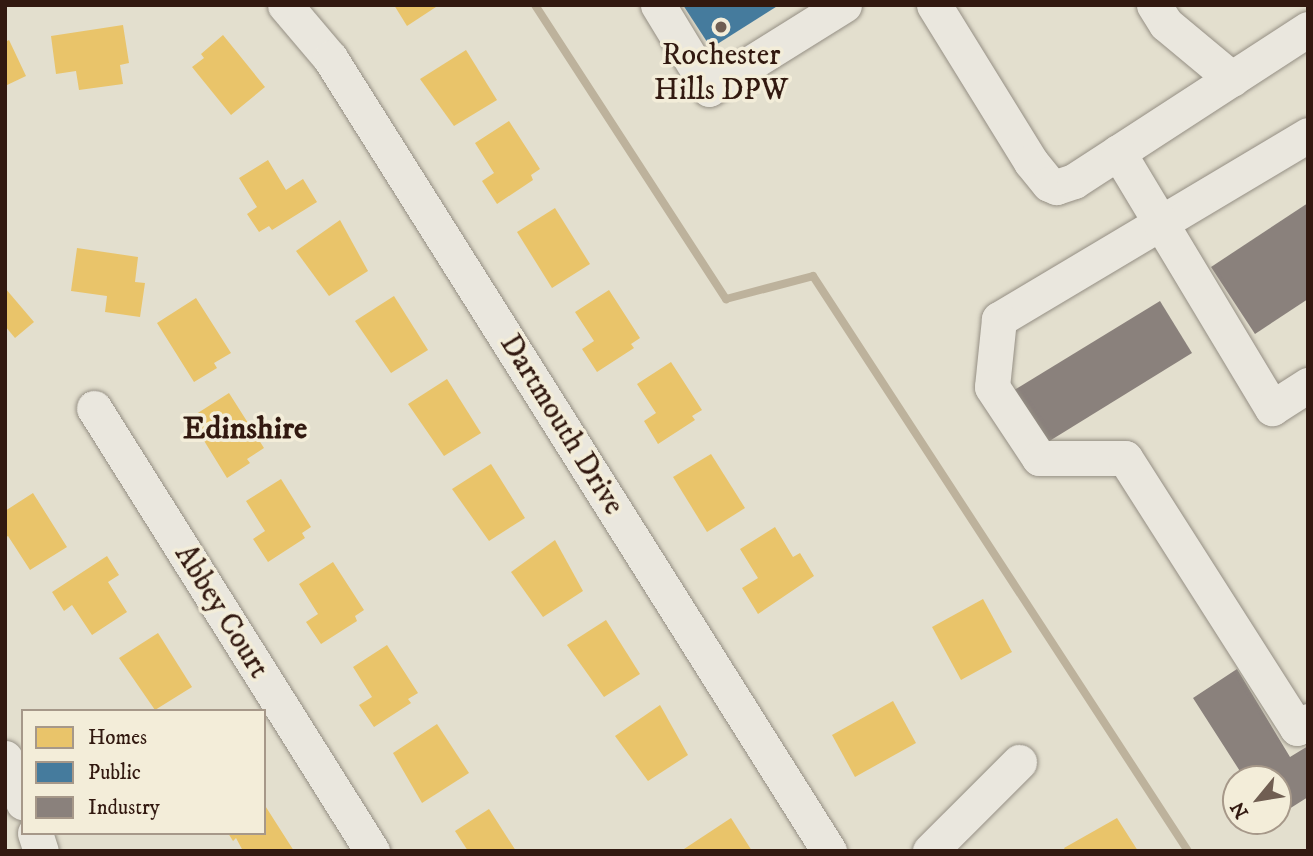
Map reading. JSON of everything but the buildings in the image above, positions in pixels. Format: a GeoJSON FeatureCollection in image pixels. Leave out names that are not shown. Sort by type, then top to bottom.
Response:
{"type":"FeatureCollection","features":[{"type":"Feature","properties":{"kind":"street","name":"Dartmouth Drive"},"geometry":{"type":"LineString","coordinates":[[285,5],[330,58],[829,851]]}},
{"type":"Feature","properties":{"kind":"street"},"geometry":{"type":"LineString","coordinates":[[659,5],[709,89],[844,5]]}},
{"type":"Feature","properties":{"kind":"street"},"geometry":{"type":"LineString","coordinates":[[934,5],[1031,162],[1049,184],[1056,187],[1074,181],[1231,79],[1303,44]]}},
{"type":"Feature","properties":{"kind":"street"},"geometry":{"type":"LineString","coordinates":[[1154,5],[1166,24],[1231,79]]}},
{"type":"Feature","properties":{"kind":"street"},"geometry":{"type":"LineString","coordinates":[[1308,135],[999,319],[992,387],[1039,458],[1125,458],[1297,728],[1308,721]]}},
{"type":"Feature","properties":{"kind":"street"},"geometry":{"type":"LineString","coordinates":[[1118,152],[1272,408],[1308,385]]}},
{"type":"Feature","properties":{"kind":"street","name":"Abbey Court"},"geometry":{"type":"LineString","coordinates":[[94,408],[372,851]]}},
{"type":"Feature","properties":{"kind":"street"},"geometry":{"type":"LineString","coordinates":[[5,758],[21,797]]}},
{"type":"Feature","properties":{"kind":"street"},"geometry":{"type":"LineString","coordinates":[[930,851],[1019,762]]}},
{"type":"Feature","properties":{"kind":"waterway"},"geometry":{"type":"LineString","coordinates":[[535,5],[726,299],[813,276],[1188,851]]}},
{"type":"Feature","properties":{"kind":"place","name":"Rochester Hills DPW"},"geometry":{"type":"Point","coordinates":[721,27]}},
{"type":"Feature","properties":{"kind":"district","name":"Edinshire"},"geometry":{"type":"Point","coordinates":[245,429]}}]}
